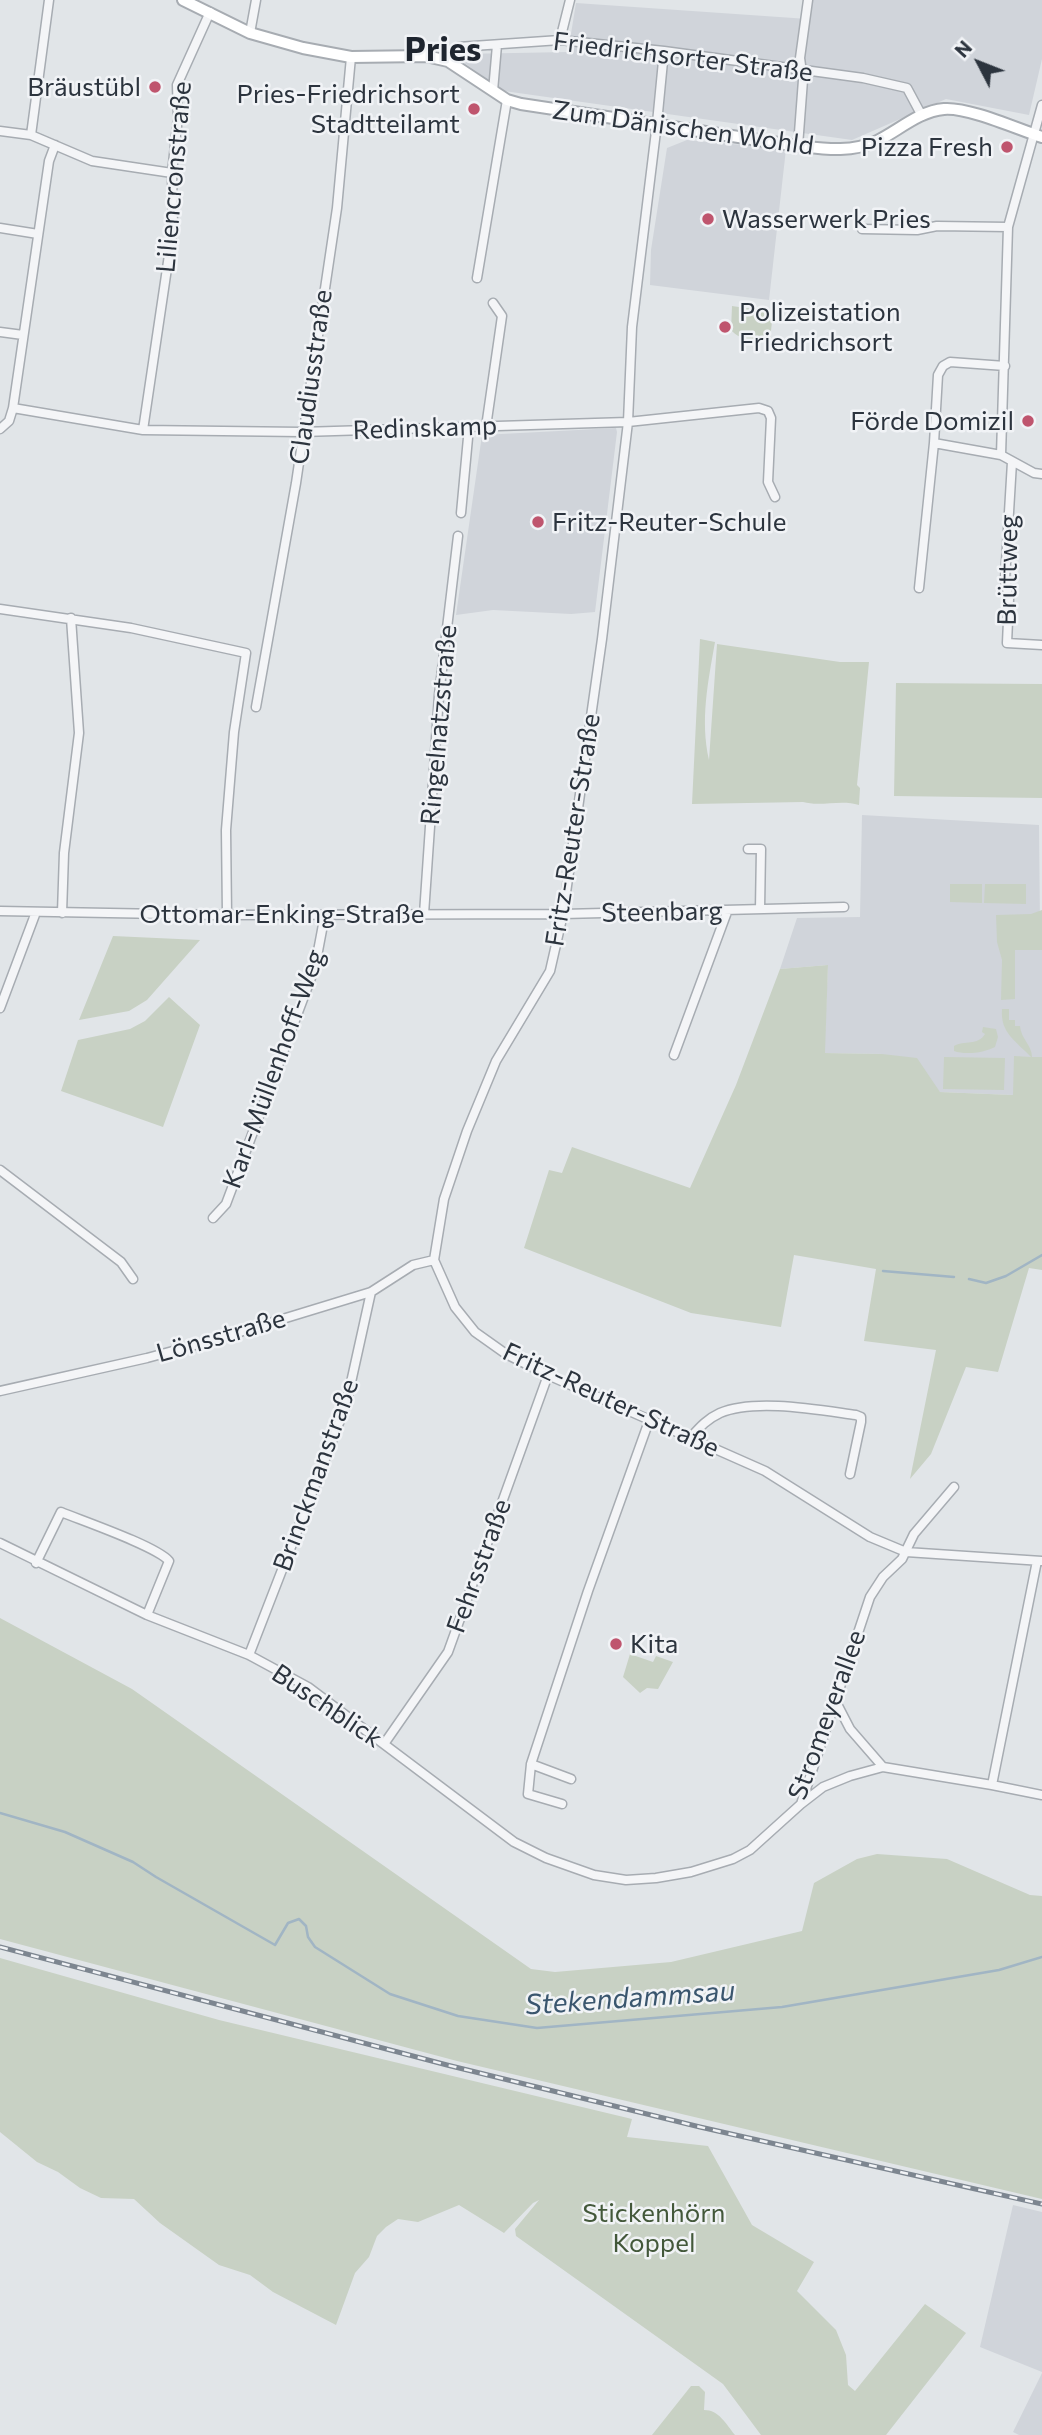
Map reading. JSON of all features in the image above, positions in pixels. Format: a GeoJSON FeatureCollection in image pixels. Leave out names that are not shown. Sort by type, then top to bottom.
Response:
{"type":"FeatureCollection","features":[{"type":"Feature","properties":{"kind":"street"},"geometry":{"type":"LineString","coordinates":[[32,135],[49,0]]}},
{"type":"Feature","properties":{"kind":"street"},"geometry":{"type":"LineString","coordinates":[[183,0],[250,33],[303,48],[351,57],[426,56],[448,61]]}},
{"type":"Feature","properties":{"kind":"street"},"geometry":{"type":"LineString","coordinates":[[250,33],[256,0]]}},
{"type":"Feature","properties":{"kind":"street"},"geometry":{"type":"LineString","coordinates":[[561,40],[570,0]]}},
{"type":"Feature","properties":{"kind":"street"},"geometry":{"type":"LineString","coordinates":[[798,146],[803,80],[800,58],[808,0]]}},
{"type":"Feature","properties":{"kind":"street","name":"Liliencronstraße"},"geometry":{"type":"LineString","coordinates":[[143,430],[173,229],[172,173],[178,117],[177,85],[210,12]]}},
{"type":"Feature","properties":{"kind":"street","name":"Friedrichsorter Straße"},"geometry":{"type":"LineString","coordinates":[[448,61],[458,47],[561,40],[664,51],[869,79],[907,88],[922,116]]}},
{"type":"Feature","properties":{"kind":"street"},"geometry":{"type":"LineString","coordinates":[[493,91],[497,45]]}},
{"type":"Feature","properties":{"kind":"street","name":"Fritz-Reuter-Straße"},"geometry":{"type":"LineString","coordinates":[[664,51],[632,327],[628,422],[602,639],[564,914],[550,971],[496,1060],[467,1130],[444,1199],[434,1260],[455,1307],[475,1332],[506,1354],[765,1471],[870,1537],[906,1552],[1040,1561]]}},
{"type":"Feature","properties":{"kind":"street","name":"Claudiusstraße"},"geometry":{"type":"LineString","coordinates":[[256,707],[296,483],[337,208],[351,57]]}},
{"type":"Feature","properties":{"kind":"street","name":"Zum Dänischen Wohld"},"geometry":{"type":"LineString","coordinates":[[448,61],[508,100],[798,146],[842,150],[857,148],[876,142],[922,116],[945,109],[1038,136]]}},
{"type":"Feature","properties":{"kind":"street"},"geometry":{"type":"LineString","coordinates":[[477,278],[508,100]]}},
{"type":"Feature","properties":{"kind":"street"},"geometry":{"type":"LineString","coordinates":[[1001,455],[1008,227],[1038,136],[1042,105]]}},
{"type":"Feature","properties":{"kind":"street"},"geometry":{"type":"LineString","coordinates":[[0,131],[32,135],[92,161],[172,173]]}},
{"type":"Feature","properties":{"kind":"street"},"geometry":{"type":"LineString","coordinates":[[0,429],[9,421],[13,408],[49,161],[55,145]]}},
{"type":"Feature","properties":{"kind":"street"},"geometry":{"type":"LineString","coordinates":[[862,229],[1008,227]]}},
{"type":"Feature","properties":{"kind":"street"},"geometry":{"type":"LineString","coordinates":[[0,228],[38,234]]}},
{"type":"Feature","properties":{"kind":"street"},"geometry":{"type":"LineString","coordinates":[[486,426],[502,316],[493,303]]}},
{"type":"Feature","properties":{"kind":"street"},"geometry":{"type":"LineString","coordinates":[[0,332],[23,335]]}},
{"type":"Feature","properties":{"kind":"street"},"geometry":{"type":"LineString","coordinates":[[919,588],[938,375],[943,366],[950,362],[1005,366]]}},
{"type":"Feature","properties":{"kind":"street","name":"Redinskamp"},"geometry":{"type":"LineString","coordinates":[[13,408],[143,430],[302,432],[628,422],[764,409],[771,418],[768,481],[775,497]]}},
{"type":"Feature","properties":{"kind":"street"},"geometry":{"type":"LineString","coordinates":[[461,513],[469,427]]}},
{"type":"Feature","properties":{"kind":"street"},"geometry":{"type":"LineString","coordinates":[[934,443],[1001,455],[1042,474]]}},
{"type":"Feature","properties":{"kind":"street","name":"Brüttweg"},"geometry":{"type":"LineString","coordinates":[[1012,462],[1005,579],[1009,599],[1007,643],[1042,645],[1042,638]]}},
{"type":"Feature","properties":{"kind":"street","name":"Ringelnatzstraße"},"geometry":{"type":"LineString","coordinates":[[424,914],[439,695],[458,536]]}},
{"type":"Feature","properties":{"kind":"street"},"geometry":{"type":"LineString","coordinates":[[0,609],[131,628],[246,653],[226,830],[226,915]]}},
{"type":"Feature","properties":{"kind":"street"},"geometry":{"type":"LineString","coordinates":[[62,913],[64,853],[79,733],[71,618]]}},
{"type":"Feature","properties":{"kind":"street"},"geometry":{"type":"LineString","coordinates":[[240,691],[259,695]]}},
{"type":"Feature","properties":{"kind":"street","name":"Steenbarg"},"geometry":{"type":"LineString","coordinates":[[748,849],[761,849],[760,909]]}},
{"type":"Feature","properties":{"kind":"street","name":"Steenbarg"},"geometry":{"type":"LineString","coordinates":[[564,914],[844,907]]}},
{"type":"Feature","properties":{"kind":"street","name":"Ottomar-Enking-Straße"},"geometry":{"type":"LineString","coordinates":[[0,911],[226,915],[564,914]]}},
{"type":"Feature","properties":{"kind":"street"},"geometry":{"type":"LineString","coordinates":[[0,1008],[36,912]]}},
{"type":"Feature","properties":{"kind":"street"},"geometry":{"type":"LineString","coordinates":[[674,1055],[727,912]]}},
{"type":"Feature","properties":{"kind":"street","name":"Karl-Müllenhoff-Weg"},"geometry":{"type":"LineString","coordinates":[[213,1218],[226,1204],[316,967],[325,914]]}},
{"type":"Feature","properties":{"kind":"street"},"geometry":{"type":"LineString","coordinates":[[0,1170],[121,1262],[133,1279]]}},
{"type":"Feature","properties":{"kind":"street","name":"Lönsstraße"},"geometry":{"type":"LineString","coordinates":[[0,1391],[147,1358],[217,1339],[371,1292],[413,1265],[434,1260]]}},
{"type":"Feature","properties":{"kind":"street","name":"Brinckmanstraße"},"geometry":{"type":"LineString","coordinates":[[249,1655],[346,1405],[371,1292]]}},
{"type":"Feature","properties":{"kind":"street","name":"Fehrsstraße"},"geometry":{"type":"LineString","coordinates":[[384,1744],[448,1652],[548,1375]]}},
{"type":"Feature","properties":{"kind":"street"},"geometry":{"type":"LineString","coordinates":[[691,1437],[703,1423],[722,1412],[746,1407],[800,1407],[856,1415],[861,1417],[862,1422],[850,1474]]}},
{"type":"Feature","properties":{"kind":"street"},"geometry":{"type":"LineString","coordinates":[[562,1804],[528,1794],[531,1764],[649,1420]]}},
{"type":"Feature","properties":{"kind":"street","name":"Stromeyerallee"},"geometry":{"type":"LineString","coordinates":[[491,1825],[514,1842],[546,1858],[594,1875],[626,1880],[691,1872],[750,1850],[801,1804],[870,1597],[883,1577],[897,1565],[914,1534],[954,1487]]}},
{"type":"Feature","properties":{"kind":"street"},"geometry":{"type":"LineString","coordinates":[[36,1563],[61,1512],[154,1550],[169,1561],[147,1615]]}},
{"type":"Feature","properties":{"kind":"street","name":"Buschblick"},"geometry":{"type":"LineString","coordinates":[[0,1543],[36,1563],[147,1615],[249,1655],[308,1687],[491,1825]]}},
{"type":"Feature","properties":{"kind":"street"},"geometry":{"type":"LineString","coordinates":[[992,1785],[1040,1561]]}},
{"type":"Feature","properties":{"kind":"street"},"geometry":{"type":"LineString","coordinates":[[835,1700],[850,1729],[883,1767]]}},
{"type":"Feature","properties":{"kind":"street"},"geometry":{"type":"LineString","coordinates":[[531,1764],[571,1779]]}},
{"type":"Feature","properties":{"kind":"street"},"geometry":{"type":"LineString","coordinates":[[801,1804],[823,1787],[883,1767],[1042,1795]]}},
{"type":"Feature","properties":{"kind":"shaded area"},"geometry":{"type":"Polygon","coordinates":[[[811,0],[1042,0],[1042,59],[1029,115],[946,99],[852,140],[504,91],[460,60],[461,54],[568,52],[576,3],[808,19],[811,0]]]}},
{"type":"Feature","properties":{"kind":"shaded area","name":"Wasserwerk Pries"},"geometry":{"type":"Polygon","coordinates":[[[687,140],[786,149],[769,300],[650,285],[651,250],[667,148],[687,140]]]}},
{"type":"Feature","properties":{"kind":"shaded area","name":"Fritz-Reuter-Schule"},"geometry":{"type":"Polygon","coordinates":[[[616,428],[595,612],[571,614],[493,610],[456,615],[482,435],[616,428]]]}},
{"type":"Feature","properties":{"kind":"shaded area"},"geometry":{"type":"Polygon","coordinates":[[[862,815],[1039,825],[1042,1058],[1013,1095],[940,1092],[882,1054],[824,1053],[828,965],[780,969],[797,918],[860,917],[862,815]]]}},
{"type":"Feature","properties":{"kind":"shaded area"},"geometry":{"type":"Polygon","coordinates":[[[1013,2205],[1042,2212],[1042,2372],[980,2347],[1013,2205]]]}},
{"type":"Feature","properties":{"kind":"shaded area"},"geometry":{"type":"Polygon","coordinates":[[[1042,2373],[1042,2435],[1019,2435],[1013,2432],[1042,2373]]]}},
{"type":"Feature","properties":{"kind":"green space"},"geometry":{"type":"Polygon","coordinates":[[[732,306],[773,312],[770,340],[749,339],[735,334],[731,330],[732,306]]]}},
{"type":"Feature","properties":{"kind":"green space"},"geometry":{"type":"Polygon","coordinates":[[[700,639],[715,642],[705,716],[709,760],[717,644],[840,662],[869,662],[857,785],[860,788],[859,805],[803,802],[692,804],[700,639]]]}},
{"type":"Feature","properties":{"kind":"green space"},"geometry":{"type":"Polygon","coordinates":[[[896,683],[1042,684],[1042,798],[894,796],[896,683]]]}},
{"type":"Feature","properties":{"kind":"green space"},"geometry":{"type":"Polygon","coordinates":[[[950,884],[982,884],[982,903],[950,902],[950,884]]]}},
{"type":"Feature","properties":{"kind":"green space"},"geometry":{"type":"Polygon","coordinates":[[[985,884],[1026,884],[1026,904],[984,903],[985,884]]]}},
{"type":"Feature","properties":{"kind":"green space"},"geometry":{"type":"Polygon","coordinates":[[[1042,910],[1042,950],[1015,950],[1015,999],[1001,1000],[1002,960],[997,942],[996,915],[1031,914],[1042,910]]]}},
{"type":"Feature","properties":{"kind":"green space"},"geometry":{"type":"Polygon","coordinates":[[[113,936],[200,940],[147,1000],[129,1011],[79,1020],[113,936]]]}},
{"type":"Feature","properties":{"kind":"green space"},"geometry":{"type":"Polygon","coordinates":[[[828,965],[825,1053],[917,1058],[940,1092],[1013,1095],[1014,1056],[1031,1057],[1006,1031],[1002,1009],[1009,1009],[1009,1020],[1015,1020],[1015,1026],[1020,1026],[1032,1057],[1042,1057],[1042,1270],[1029,1268],[998,1372],[966,1367],[931,1454],[910,1479],[936,1350],[864,1341],[876,1269],[794,1255],[781,1327],[691,1313],[524,1248],[549,1170],[562,1173],[572,1147],[690,1188],[736,1085],[780,969],[828,965]]]}},
{"type":"Feature","properties":{"kind":"green space"},"geometry":{"type":"Polygon","coordinates":[[[169,997],[200,1025],[163,1127],[61,1091],[78,1040],[130,1029],[145,1021],[169,997]]]}},
{"type":"Feature","properties":{"kind":"green space"},"geometry":{"type":"Polygon","coordinates":[[[983,1027],[996,1029],[998,1037],[995,1047],[974,1053],[954,1051],[954,1046],[982,1038],[985,1034],[982,1032],[983,1027]]]}},
{"type":"Feature","properties":{"kind":"green space"},"geometry":{"type":"Polygon","coordinates":[[[944,1057],[1005,1058],[1004,1090],[943,1089],[944,1057]]]}},
{"type":"Feature","properties":{"kind":"green space"},"geometry":{"type":"Polygon","coordinates":[[[0,1618],[132,1689],[531,1969],[555,1972],[671,1962],[802,1931],[814,1883],[857,1859],[877,1854],[947,1859],[1030,1895],[1042,1896],[1042,2199],[457,2061],[0,1939],[0,1618]]]}},
{"type":"Feature","properties":{"kind":"green space"},"geometry":{"type":"Polygon","coordinates":[[[630,1654],[653,1662],[656,1656],[673,1662],[658,1689],[647,1688],[640,1693],[623,1677],[630,1654]]]}},
{"type":"Feature","properties":{"kind":"green space","name":"Stickenhörn Koppel"},"geometry":{"type":"Polygon","coordinates":[[[0,1958],[219,2020],[632,2119],[627,2137],[708,2146],[752,2225],[814,2262],[797,2291],[836,2330],[846,2355],[848,2385],[855,2391],[925,2304],[966,2333],[886,2435],[761,2435],[723,2384],[516,2236],[515,2229],[539,2200],[504,2233],[459,2205],[418,2222],[398,2219],[377,2236],[369,2257],[355,2273],[336,2325],[273,2292],[250,2275],[219,2265],[160,2223],[134,2199],[101,2198],[80,2188],[58,2172],[37,2162],[0,2132],[0,1958]]]}},
{"type":"Feature","properties":{"kind":"green space"},"geometry":{"type":"Polygon","coordinates":[[[691,2386],[699,2386],[705,2392],[704,2410],[718,2415],[735,2435],[652,2435],[691,2386]]]}},
{"type":"Feature","properties":{"kind":"waterway"},"geometry":{"type":"LineString","coordinates":[[969,1279],[986,1283],[1006,1276],[1042,1255]]}},
{"type":"Feature","properties":{"kind":"waterway"},"geometry":{"type":"LineString","coordinates":[[883,1271],[954,1277]]}},
{"type":"Feature","properties":{"kind":"waterway","name":"Stekendammsau"},"geometry":{"type":"LineString","coordinates":[[0,1813],[65,1832],[133,1862],[275,1945],[288,1923],[299,1919],[306,1926],[308,1937],[315,1947],[390,1994],[458,2016],[537,2028],[782,2007],[999,1970],[1042,1957]]}},
{"type":"Feature","properties":{"kind":"railway"},"geometry":{"type":"LineString","coordinates":[[0,1947],[447,2065],[700,2127],[1042,2204]]}},
{"type":"Feature","properties":{"kind":"place","name":"Bräustübl"},"geometry":{"type":"Point","coordinates":[155,87]}},
{"type":"Feature","properties":{"kind":"place","name":"Pries-Friedrichsort Stadtteilamt"},"geometry":{"type":"Point","coordinates":[474,109]}},
{"type":"Feature","properties":{"kind":"place","name":"Pizza Fresh"},"geometry":{"type":"Point","coordinates":[1007,147]}},
{"type":"Feature","properties":{"kind":"place","name":"Wasserwerk Pries"},"geometry":{"type":"Point","coordinates":[708,219]}},
{"type":"Feature","properties":{"kind":"place","name":"Polizeistation Friedrichsort"},"geometry":{"type":"Point","coordinates":[725,327]}},
{"type":"Feature","properties":{"kind":"place","name":"Förde Domizil"},"geometry":{"type":"Point","coordinates":[1028,421]}},
{"type":"Feature","properties":{"kind":"place","name":"Fritz-Reuter-Schule"},"geometry":{"type":"Point","coordinates":[538,522]}},
{"type":"Feature","properties":{"kind":"place","name":"Kita"},"geometry":{"type":"Point","coordinates":[616,1644]}},
{"type":"Feature","properties":{"kind":"district","name":"Pries"},"geometry":{"type":"Point","coordinates":[443,50]}}]}
